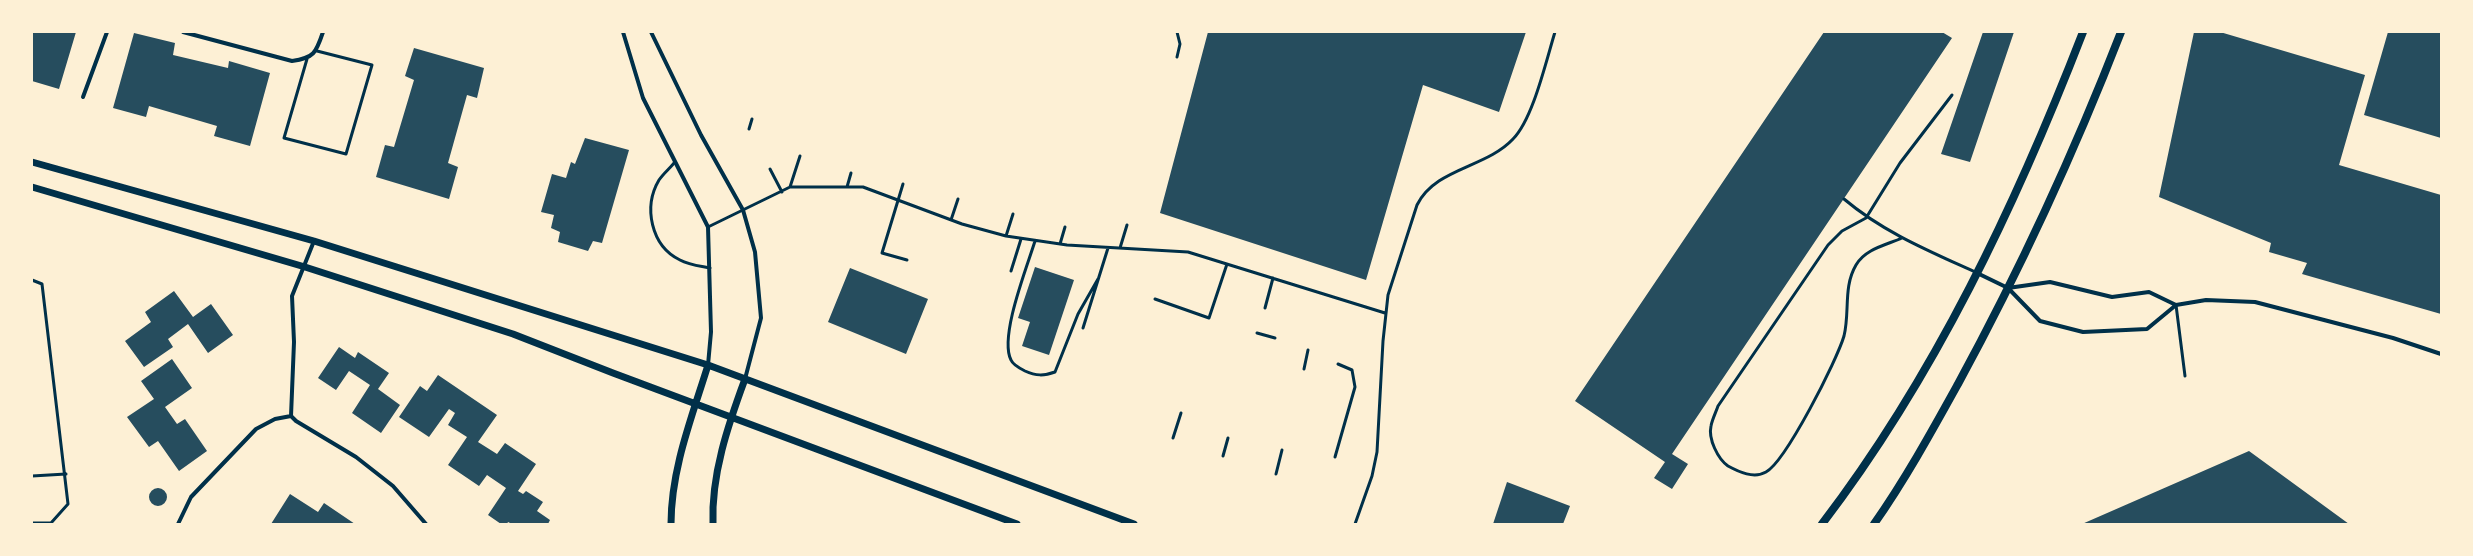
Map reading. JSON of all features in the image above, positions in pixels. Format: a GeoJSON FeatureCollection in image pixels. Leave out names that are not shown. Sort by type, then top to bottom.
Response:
{"type":"FeatureCollection","features":[{"type":"Feature","properties":{"kind":"main road"},"geometry":{"type":"LineString","coordinates":[[1822,524],[1900,412],[1977,273],[2052,112],[2083,32]]}},
{"type":"Feature","properties":{"kind":"main road"},"geometry":{"type":"LineString","coordinates":[[1874,524],[1933,428],[2008,288],[2085,125],[2121,32]]}},
{"type":"Feature","properties":{"kind":"street"},"geometry":{"type":"LineString","coordinates":[[83,97],[107,32]]}},
{"type":"Feature","properties":{"kind":"street"},"geometry":{"type":"LineString","coordinates":[[183,32],[292,61],[306,59],[317,51],[323,32]]}},
{"type":"Feature","properties":{"kind":"street"},"geometry":{"type":"LineString","coordinates":[[623,32],[643,98],[708,227],[711,332],[708,365],[681,452],[673,495],[671,524]]}},
{"type":"Feature","properties":{"kind":"street"},"geometry":{"type":"LineString","coordinates":[[651,32],[701,135],[743,210],[755,252],[761,318],[745,379],[731,417],[715,484],[713,524]]}},
{"type":"Feature","properties":{"kind":"street"},"geometry":{"type":"LineString","coordinates":[[32,162],[314,241],[708,365],[1134,524]]}},
{"type":"Feature","properties":{"kind":"street"},"geometry":{"type":"LineString","coordinates":[[32,187],[305,267],[513,334],[1016,524]]}},
{"type":"Feature","properties":{"kind":"street"},"geometry":{"type":"LineString","coordinates":[[314,241],[305,267],[292,296],[294,370],[291,416],[296,421],[356,457],[393,486],[426,524]]}},
{"type":"Feature","properties":{"kind":"street"},"geometry":{"type":"LineString","coordinates":[[1977,273],[2008,288],[2040,321],[2083,332],[2147,330],[2176,305],[2206,300],[2255,302],[2393,338],[2441,354]]}},
{"type":"Feature","properties":{"kind":"street"},"geometry":{"type":"LineString","coordinates":[[2008,288],[2050,282],[2112,297],[2149,292],[2176,305]]}},
{"type":"Feature","properties":{"kind":"street"},"geometry":{"type":"LineString","coordinates":[[178,524],[191,497],[256,429],[275,419],[291,416]]}},
{"type":"Feature","properties":{"kind":"lane"},"geometry":{"type":"LineString","coordinates":[[1177,32],[1180,44],[1177,57]]}},
{"type":"Feature","properties":{"kind":"lane"},"geometry":{"type":"LineString","coordinates":[[1355,524],[1372,476],[1377,452],[1385,313],[1388,295],[1422,194],[1430,185],[1487,158],[1514,139],[1525,124],[1555,32]]}},
{"type":"Feature","properties":{"kind":"lane"},"geometry":{"type":"LineString","coordinates":[[306,59],[284,138],[346,154],[372,65],[317,51]]}},
{"type":"Feature","properties":{"kind":"lane"},"geometry":{"type":"LineString","coordinates":[[1902,238],[1868,252],[1856,264],[1848,283],[1844,335],[1836,356],[1780,459],[1765,473],[1749,475],[1736,471],[1723,463],[1714,447],[1710,427],[1718,406],[1828,245],[1842,231],[1866,218],[1900,163],[1952,95]]}},
{"type":"Feature","properties":{"kind":"lane"},"geometry":{"type":"LineString","coordinates":[[749,129],[752,119]]}},
{"type":"Feature","properties":{"kind":"lane"},"geometry":{"type":"LineString","coordinates":[[790,188],[800,156]]}},
{"type":"Feature","properties":{"kind":"lane"},"geometry":{"type":"LineString","coordinates":[[675,162],[659,180],[651,200],[651,225],[663,246],[679,260],[710,268]]}},
{"type":"Feature","properties":{"kind":"lane"},"geometry":{"type":"LineString","coordinates":[[770,169],[782,192]]}},
{"type":"Feature","properties":{"kind":"lane"},"geometry":{"type":"LineString","coordinates":[[847,187],[851,173]]}},
{"type":"Feature","properties":{"kind":"lane"},"geometry":{"type":"LineString","coordinates":[[904,184],[882,253],[907,260]]}},
{"type":"Feature","properties":{"kind":"lane"},"geometry":{"type":"LineString","coordinates":[[708,227],[790,188],[864,186],[951,220],[1006,236],[1060,244],[1188,252],[1385,313]]}},
{"type":"Feature","properties":{"kind":"lane"},"geometry":{"type":"LineString","coordinates":[[951,220],[958,199]]}},
{"type":"Feature","properties":{"kind":"lane"},"geometry":{"type":"LineString","coordinates":[[1844,199],[1866,218],[1902,238],[1977,273]]}},
{"type":"Feature","properties":{"kind":"lane"},"geometry":{"type":"LineString","coordinates":[[1006,236],[1013,214]]}},
{"type":"Feature","properties":{"kind":"lane"},"geometry":{"type":"LineString","coordinates":[[1120,248],[1127,225]]}},
{"type":"Feature","properties":{"kind":"lane"},"geometry":{"type":"LineString","coordinates":[[1060,244],[1065,227]]}},
{"type":"Feature","properties":{"kind":"lane"},"geometry":{"type":"LineString","coordinates":[[1011,271],[1021,239]]}},
{"type":"Feature","properties":{"kind":"lane"},"geometry":{"type":"LineString","coordinates":[[1035,241],[1008,331],[1008,352],[1011,362],[1022,369],[1034,375],[1055,372],[1078,314],[1098,279]]}},
{"type":"Feature","properties":{"kind":"lane"},"geometry":{"type":"LineString","coordinates":[[1083,328],[1108,248]]}},
{"type":"Feature","properties":{"kind":"lane"},"geometry":{"type":"LineString","coordinates":[[1155,299],[1208,318],[1227,264]]}},
{"type":"Feature","properties":{"kind":"lane"},"geometry":{"type":"LineString","coordinates":[[1265,308],[1273,278]]}},
{"type":"Feature","properties":{"kind":"lane"},"geometry":{"type":"LineString","coordinates":[[32,280],[42,284],[66,474],[68,504],[51,523],[32,523]]}},
{"type":"Feature","properties":{"kind":"lane"},"geometry":{"type":"LineString","coordinates":[[2176,305],[2184,376]]}},
{"type":"Feature","properties":{"kind":"lane"},"geometry":{"type":"LineString","coordinates":[[1257,333],[1274,338]]}},
{"type":"Feature","properties":{"kind":"lane"},"geometry":{"type":"LineString","coordinates":[[1304,369],[1308,350]]}},
{"type":"Feature","properties":{"kind":"lane"},"geometry":{"type":"LineString","coordinates":[[1335,457],[1355,387],[1352,370],[1338,364]]}},
{"type":"Feature","properties":{"kind":"lane"},"geometry":{"type":"LineString","coordinates":[[1174,438],[1181,412]]}},
{"type":"Feature","properties":{"kind":"lane"},"geometry":{"type":"LineString","coordinates":[[1223,456],[1228,438]]}},
{"type":"Feature","properties":{"kind":"lane"},"geometry":{"type":"LineString","coordinates":[[1276,474],[1282,450]]}},
{"type":"Feature","properties":{"kind":"lane"},"geometry":{"type":"LineString","coordinates":[[32,476],[66,474]]}},
{"type":"Feature","properties":{"kind":"building"},"geometry":{"type":"Polygon","coordinates":[[[32,32],[76,32],[59,89],[32,81],[32,32]]]}},
{"type":"Feature","properties":{"kind":"building"},"geometry":{"type":"Polygon","coordinates":[[[1208,32],[1526,32],[1499,112],[1423,85],[1366,280],[1160,213],[1208,32]]]}},
{"type":"Feature","properties":{"kind":"building"},"geometry":{"type":"Polygon","coordinates":[[[1824,32],[1942,32],[1952,38],[1672,454],[1688,464],[1672,489],[1654,478],[1665,462],[1575,401],[1824,32]]]}},
{"type":"Feature","properties":{"kind":"building"},"geometry":{"type":"Polygon","coordinates":[[[1983,32],[2014,32],[1970,162],[1941,154],[1983,32]]]}},
{"type":"Feature","properties":{"kind":"building"},"geometry":{"type":"Polygon","coordinates":[[[2194,32],[2220,32],[2365,75],[2339,165],[2441,195],[2441,314],[2302,274],[2307,263],[2269,252],[2271,243],[2159,197],[2194,32]]]}},
{"type":"Feature","properties":{"kind":"building"},"geometry":{"type":"Polygon","coordinates":[[[2388,32],[2441,32],[2441,138],[2364,115],[2388,32]]]}},
{"type":"Feature","properties":{"kind":"building"},"geometry":{"type":"Polygon","coordinates":[[[134,33],[175,43],[173,55],[228,68],[229,61],[270,73],[250,146],[214,136],[217,126],[149,106],[146,117],[113,108],[134,33]]]}},
{"type":"Feature","properties":{"kind":"building"},"geometry":{"type":"Polygon","coordinates":[[[414,48],[484,68],[477,98],[467,95],[448,163],[458,167],[449,199],[376,177],[385,145],[394,147],[414,80],[405,76],[414,48]]]}},
{"type":"Feature","properties":{"kind":"building"},"geometry":{"type":"Polygon","coordinates":[[[585,138],[629,150],[602,243],[593,241],[588,251],[558,242],[560,232],[551,228],[554,215],[541,212],[552,174],[566,178],[571,162],[575,164],[585,138]]]}},
{"type":"Feature","properties":{"kind":"building"},"geometry":{"type":"Polygon","coordinates":[[[1035,267],[1074,280],[1049,355],[1022,346],[1030,322],[1018,318],[1035,267]]]}},
{"type":"Feature","properties":{"kind":"building"},"geometry":{"type":"Polygon","coordinates":[[[850,268],[928,299],[906,354],[828,322],[850,268]]]}},
{"type":"Feature","properties":{"kind":"building"},"geometry":{"type":"Polygon","coordinates":[[[174,291],[193,317],[211,304],[233,335],[208,353],[188,324],[168,339],[173,347],[144,367],[125,341],[151,322],[145,312],[174,291]]]}},
{"type":"Feature","properties":{"kind":"building"},"geometry":{"type":"Polygon","coordinates":[[[339,347],[355,358],[358,352],[389,373],[378,389],[400,405],[381,433],[352,413],[370,385],[349,371],[336,390],[318,378],[339,347]]]}},
{"type":"Feature","properties":{"kind":"building"},"geometry":{"type":"Polygon","coordinates":[[[172,359],[192,388],[165,407],[177,424],[185,419],[207,451],[179,471],[158,441],[149,447],[127,417],[154,399],[141,381],[172,359]]]}},
{"type":"Feature","properties":{"kind":"building"},"geometry":{"type":"Polygon","coordinates":[[[438,375],[497,415],[478,442],[497,454],[505,443],[536,464],[518,491],[523,494],[526,491],[543,502],[537,511],[550,520],[548,524],[512,524],[508,522],[507,524],[501,524],[488,515],[506,488],[487,475],[479,486],[448,465],[467,437],[448,425],[455,413],[449,409],[429,437],[399,417],[420,386],[427,391],[438,375]]]}},
{"type":"Feature","properties":{"kind":"building"},"geometry":{"type":"Polygon","coordinates":[[[2249,451],[2349,524],[2082,524],[2249,451]]]}},
{"type":"Feature","properties":{"kind":"building"},"geometry":{"type":"Polygon","coordinates":[[[1507,482],[1570,506],[1563,524],[1493,524],[1507,482]]]}},
{"type":"Feature","properties":{"kind":"building"},"geometry":{"type":"Polygon","coordinates":[[[158,488],[164,491],[167,497],[164,503],[158,506],[152,503],[149,497],[152,491],[158,488]]]}},
{"type":"Feature","properties":{"kind":"building"},"geometry":{"type":"Polygon","coordinates":[[[290,494],[318,512],[324,503],[355,524],[271,524],[290,494]]]}}]}
